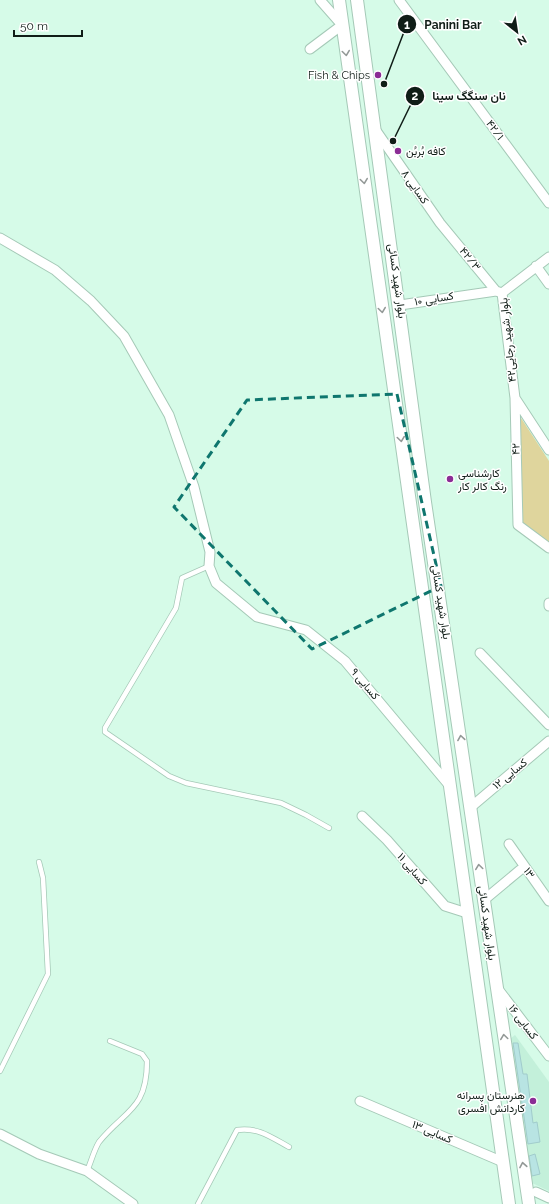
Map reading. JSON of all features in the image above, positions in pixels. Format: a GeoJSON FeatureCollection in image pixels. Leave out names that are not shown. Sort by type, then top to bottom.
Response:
{"type":"FeatureCollection","features":[{"type":"Feature","properties":{"kind":"main road","name":"بلوار شهید کسائی"},"geometry":{"type":"LineString","coordinates":[[339,0],[509,1204]]}},
{"type":"Feature","properties":{"kind":"main road","name":"بلوار شهید کسائی"},"geometry":{"type":"LineString","coordinates":[[357,0],[377,132],[426,502],[529,1204]]}},
{"type":"Feature","properties":{"kind":"main road"},"geometry":{"type":"LineString","coordinates":[[410,504],[426,502]]}},
{"type":"Feature","properties":{"kind":"main road"},"geometry":{"type":"LineString","coordinates":[[499,1130],[517,1128]]}},
{"type":"Feature","properties":{"kind":"street"},"geometry":{"type":"LineString","coordinates":[[310,49],[342,25],[320,0]]}},
{"type":"Feature","properties":{"kind":"street","name":"۴۲/۱"},"geometry":{"type":"LineString","coordinates":[[399,0],[549,203]]}},
{"type":"Feature","properties":{"kind":"street","name":"۸ کسایی"},"geometry":{"type":"LineString","coordinates":[[377,132],[440,223]]}},
{"type":"Feature","properties":{"kind":"street","name":"۴۲/۳"},"geometry":{"type":"LineString","coordinates":[[440,223],[499,292]]}},
{"type":"Feature","properties":{"kind":"street"},"geometry":{"type":"LineString","coordinates":[[0,238],[55,270],[91,301],[124,336],[169,415],[194,487],[210,552],[209,566]]}},
{"type":"Feature","properties":{"kind":"street","name":"بلوار شهید رجایی۴۲"},"geometry":{"type":"LineString","coordinates":[[515,398],[499,292],[549,257]]}},
{"type":"Feature","properties":{"kind":"street"},"geometry":{"type":"LineString","coordinates":[[536,266],[549,284]]}},
{"type":"Feature","properties":{"kind":"street","name":"۱۰ کسایی"},"geometry":{"type":"LineString","coordinates":[[400,305],[467,294],[499,292]]}},
{"type":"Feature","properties":{"kind":"street"},"geometry":{"type":"LineString","coordinates":[[515,398],[549,450]]}},
{"type":"Feature","properties":{"kind":"street","name":"۴۲"},"geometry":{"type":"LineString","coordinates":[[515,398],[518,525],[549,548]]}},
{"type":"Feature","properties":{"kind":"street","name":"۹ کسایی"},"geometry":{"type":"LineString","coordinates":[[209,566],[216,583],[257,617],[306,630],[345,661],[449,785]]}},
{"type":"Feature","properties":{"kind":"street"},"geometry":{"type":"LineString","coordinates":[[480,653],[549,725]]}},
{"type":"Feature","properties":{"kind":"street","name":"۱۲ کسایی"},"geometry":{"type":"LineString","coordinates":[[471,807],[549,740]]}},
{"type":"Feature","properties":{"kind":"street","name":"۱۱ کسایی"},"geometry":{"type":"LineString","coordinates":[[362,816],[387,840],[445,906],[467,913]]}},
{"type":"Feature","properties":{"kind":"street","name":"۱۳"},"geometry":{"type":"LineString","coordinates":[[509,844],[549,901]]}},
{"type":"Feature","properties":{"kind":"street"},"geometry":{"type":"LineString","coordinates":[[484,900],[520,870]]}},
{"type":"Feature","properties":{"kind":"street","name":"۱۶ کسایی"},"geometry":{"type":"LineString","coordinates":[[496,987],[549,1056]]}},
{"type":"Feature","properties":{"kind":"street","name":"۱۳ کسایی"},"geometry":{"type":"LineString","coordinates":[[360,1101],[503,1162]]}},
{"type":"Feature","properties":{"kind":"street"},"geometry":{"type":"LineString","coordinates":[[0,1134],[39,1154],[87,1171],[133,1204]]}},
{"type":"Feature","properties":{"kind":"street"},"geometry":{"type":"LineString","coordinates":[[536,1192],[549,1198]]}},
{"type":"Feature","properties":{"kind":"lane"},"geometry":{"type":"LineString","coordinates":[[209,566],[182,578],[176,608],[105,728],[105,732],[169,776],[186,783],[281,804],[306,815],[329,828]]}},
{"type":"Feature","properties":{"kind":"lane"},"geometry":{"type":"LineString","coordinates":[[0,1071],[48,974],[43,878],[39,862]]}},
{"type":"Feature","properties":{"kind":"lane"},"geometry":{"type":"LineString","coordinates":[[87,1171],[99,1143],[138,1104],[147,1078],[147,1061],[142,1054],[110,1041]]}},
{"type":"Feature","properties":{"kind":"lane"},"geometry":{"type":"LineString","coordinates":[[198,1204],[237,1130],[250,1128],[269,1136],[288,1147]]}},
{"type":"Feature","properties":{"kind":"highlighted area"},"geometry":{"type":"Polygon","coordinates":[[[397,394],[441,586],[312,649],[174,507],[247,400],[397,394]]]}},
{"type":"Feature","properties":{"kind":"shaded area"},"geometry":{"type":"Polygon","coordinates":[[[521,418],[549,461],[549,543],[521,522],[521,418]]]}},
{"type":"Feature","properties":{"kind":"shaded area","name":"هنرستان پسرانه کاردانش افسری"},"geometry":{"type":"Polygon","coordinates":[[[515,1035],[549,1082],[549,1191],[532,1183],[519,1119],[510,1039],[515,1035]]]}},
{"type":"Feature","properties":{"kind":"building"},"geometry":{"type":"Polygon","coordinates":[[[513,1043],[518,1043],[523,1074],[527,1074],[533,1123],[537,1122],[540,1142],[528,1144],[513,1043]]]}},
{"type":"Feature","properties":{"kind":"building"},"geometry":{"type":"Polygon","coordinates":[[[535,1154],[540,1174],[532,1176],[529,1156],[535,1154]]]}},
{"type":"Feature","properties":{"kind":"place","name":"Fish & Chips"},"geometry":{"type":"Point","coordinates":[378,75]}},
{"type":"Feature","properties":{"kind":"place","name":"Panini Bar"},"geometry":{"type":"Point","coordinates":[384,84]}},
{"type":"Feature","properties":{"kind":"place","name":"نان سنگگ سینا"},"geometry":{"type":"Point","coordinates":[393,141]}},
{"type":"Feature","properties":{"kind":"place","name":"کافه بُربُن"},"geometry":{"type":"Point","coordinates":[398,151]}},
{"type":"Feature","properties":{"kind":"place","name":"کارشناسی رنگ کالر کار"},"geometry":{"type":"Point","coordinates":[450,479]}},
{"type":"Feature","properties":{"kind":"place","name":"هنرستان پسرانه کاردانش افسری"},"geometry":{"type":"Point","coordinates":[533,1101]}}]}
